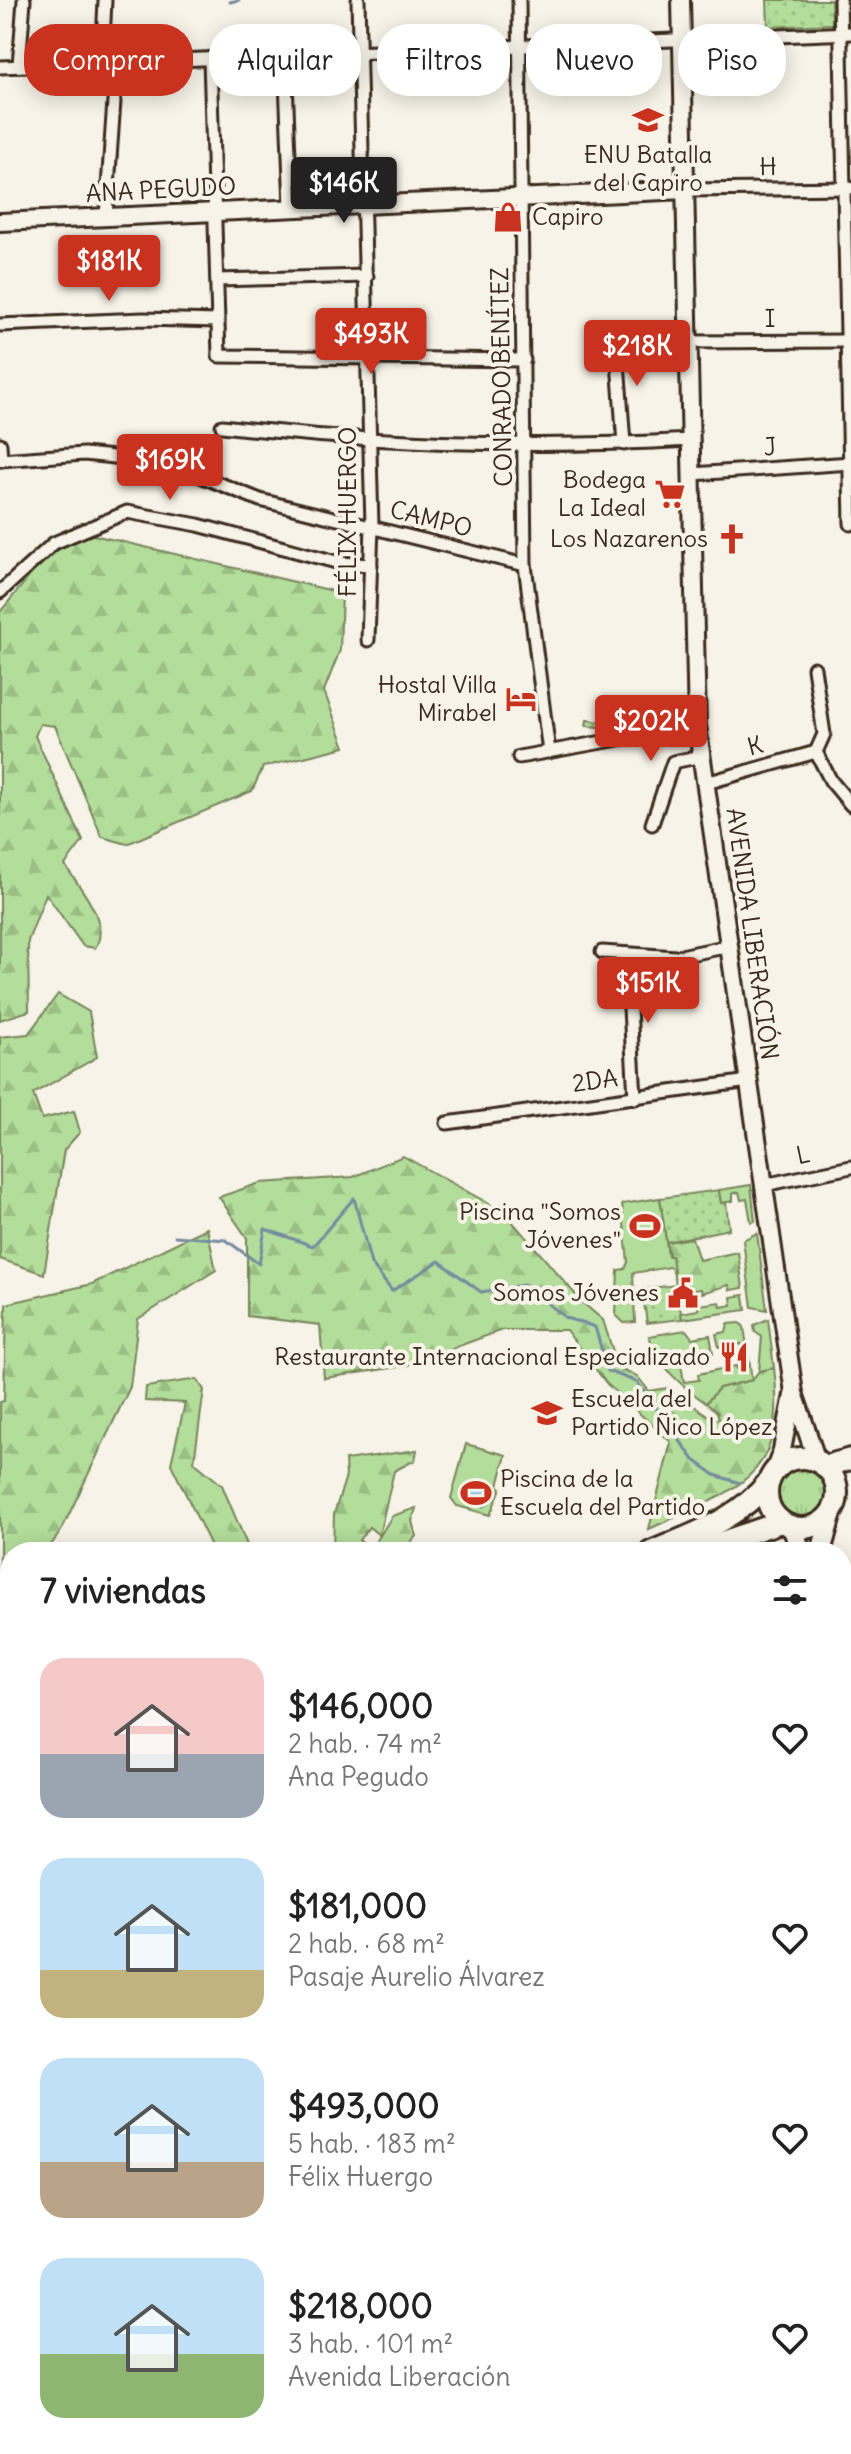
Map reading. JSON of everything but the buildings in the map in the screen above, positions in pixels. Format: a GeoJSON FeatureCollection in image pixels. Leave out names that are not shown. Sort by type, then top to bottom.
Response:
{"type":"FeatureCollection","features":[{"type":"Feature","properties":{"kind":"highway"},"geometry":{"type":"LineString","coordinates":[[674,1542],[721,1522],[746,1506],[771,1477],[793,1459],[821,1463],[851,1459]]}},
{"type":"Feature","properties":{"kind":"highway"},"geometry":{"type":"LineString","coordinates":[[821,1463],[836,1483],[834,1508]]}},
{"type":"Feature","properties":{"kind":"highway"},"geometry":{"type":"LineString","coordinates":[[771,1477],[768,1504],[787,1525]]}},
{"type":"Feature","properties":{"kind":"highway"},"geometry":{"type":"LineString","coordinates":[[728,1542],[787,1525],[814,1526],[851,1489]]}},
{"type":"Feature","properties":{"kind":"main road","name":"AVENIDA LIBERACIÓN"},"geometry":{"type":"LineString","coordinates":[[681,0],[682,24]]}},
{"type":"Feature","properties":{"kind":"main road","name":"AVENIDA LIBERACIÓN"},"geometry":{"type":"LineString","coordinates":[[684,96],[697,725],[794,1393],[821,1463]]}},
{"type":"Feature","properties":{"kind":"main road","name":"ANA PEGUDO"},"geometry":{"type":"LineString","coordinates":[[0,222],[686,190]]}},
{"type":"Feature","properties":{"kind":"main road"},"geometry":{"type":"LineString","coordinates":[[660,191],[675,205],[687,227]]}},
{"type":"Feature","properties":{"kind":"main road","name":"AVENIDA LIBERACIÓN"},"geometry":{"type":"LineString","coordinates":[[771,1477],[782,1450],[794,1393]]}},
{"type":"Feature","properties":{"kind":"main road"},"geometry":{"type":"LineString","coordinates":[[824,1542],[834,1508]]}},
{"type":"Feature","properties":{"kind":"main road"},"geometry":{"type":"LineString","coordinates":[[787,1525],[796,1542]]}},
{"type":"Feature","properties":{"kind":"street"},"geometry":{"type":"LineString","coordinates":[[19,66],[24,0]]}},
{"type":"Feature","properties":{"kind":"street"},"geometry":{"type":"LineString","coordinates":[[104,24],[105,0]]}},
{"type":"Feature","properties":{"kind":"street","name":"FÉLIX HUERGO"},"geometry":{"type":"LineString","coordinates":[[358,0],[362,51],[372,526],[368,640]]}},
{"type":"Feature","properties":{"kind":"street","name":"CONRADO BENÍTEZ"},"geometry":{"type":"LineString","coordinates":[[519,0],[525,565],[549,752]]}},
{"type":"Feature","properties":{"kind":"street"},"geometry":{"type":"LineString","coordinates":[[840,0],[846,33],[851,524]]}},
{"type":"Feature","properties":{"kind":"street"},"geometry":{"type":"LineString","coordinates":[[786,35],[846,33]]}},
{"type":"Feature","properties":{"kind":"street"},"geometry":{"type":"LineString","coordinates":[[362,51],[678,38]]}},
{"type":"Feature","properties":{"kind":"street"},"geometry":{"type":"LineString","coordinates":[[0,67],[24,66]]}},
{"type":"Feature","properties":{"kind":"street"},"geometry":{"type":"LineString","coordinates":[[211,96],[219,356],[524,360]]}},
{"type":"Feature","properties":{"kind":"street"},"geometry":{"type":"LineString","coordinates":[[287,96],[291,207]]}},
{"type":"Feature","properties":{"kind":"street"},"geometry":{"type":"LineString","coordinates":[[106,216],[114,101]]}},
{"type":"Feature","properties":{"kind":"street","name":"H"},"geometry":{"type":"LineString","coordinates":[[686,190],[847,188]]}},
{"type":"Feature","properties":{"kind":"street"},"geometry":{"type":"LineString","coordinates":[[217,280],[367,276]]}},
{"type":"Feature","properties":{"kind":"street"},"geometry":{"type":"LineString","coordinates":[[0,325],[143,319],[218,321]]}},
{"type":"Feature","properties":{"kind":"street"},"geometry":{"type":"LineString","coordinates":[[616,334],[624,444]]}},
{"type":"Feature","properties":{"kind":"street","name":"I"},"geometry":{"type":"LineString","coordinates":[[689,342],[849,341]]}},
{"type":"Feature","properties":{"kind":"street"},"geometry":{"type":"LineString","coordinates":[[222,426],[370,440],[525,445],[691,440]]}},
{"type":"Feature","properties":{"kind":"street"},"geometry":{"type":"LineString","coordinates":[[0,444],[1,460]]}},
{"type":"Feature","properties":{"kind":"street","name":"CAMPO"},"geometry":{"type":"LineString","coordinates":[[1,460],[84,454],[153,461],[178,467],[260,500],[525,565]]}},
{"type":"Feature","properties":{"kind":"street","name":"J"},"geometry":{"type":"LineString","coordinates":[[692,474],[850,464]]}},
{"type":"Feature","properties":{"kind":"street"},"geometry":{"type":"LineString","coordinates":[[0,592],[54,543],[106,518],[127,512],[198,525],[340,563],[371,565]]}},
{"type":"Feature","properties":{"kind":"street"},"geometry":{"type":"LineString","coordinates":[[814,668],[824,734],[816,752],[831,781],[851,805]]}},
{"type":"Feature","properties":{"kind":"street"},"geometry":{"type":"LineString","coordinates":[[519,757],[697,725]]}},
{"type":"Feature","properties":{"kind":"street","name":"K"},"geometry":{"type":"LineString","coordinates":[[706,783],[816,752]]}},
{"type":"Feature","properties":{"kind":"street"},"geometry":{"type":"LineString","coordinates":[[652,824],[673,762],[702,756]]}},
{"type":"Feature","properties":{"kind":"street"},"geometry":{"type":"LineString","coordinates":[[602,952],[676,957],[729,946]]}},
{"type":"Feature","properties":{"kind":"street"},"geometry":{"type":"LineString","coordinates":[[627,954],[635,1098]]}},
{"type":"Feature","properties":{"kind":"street","name":"2DA"},"geometry":{"type":"LineString","coordinates":[[447,1123],[749,1081]]}},
{"type":"Feature","properties":{"kind":"street","name":"L"},"geometry":{"type":"LineString","coordinates":[[764,1185],[851,1167]]}},
{"type":"Feature","properties":{"kind":"green space"},"geometry":{"type":"Polygon","coordinates":[[[767,0],[831,0],[832,24],[768,24],[767,0]]]}},
{"type":"Feature","properties":{"kind":"green space"},"geometry":{"type":"Polygon","coordinates":[[[89,534],[342,593],[340,650],[324,691],[345,747],[263,767],[252,791],[127,844],[102,837],[55,726],[40,724],[35,736],[83,841],[65,865],[91,905],[99,927],[99,938],[95,948],[83,946],[46,894],[28,941],[29,1011],[0,1020],[0,612],[46,556],[89,534]]]}},
{"type":"Feature","properties":{"kind":"green space"},"geometry":{"type":"Polygon","coordinates":[[[637,716],[639,730],[618,734],[612,728],[586,726],[587,720],[601,722],[637,716]]]}},
{"type":"Feature","properties":{"kind":"green space"},"geometry":{"type":"Polygon","coordinates":[[[58,994],[89,1012],[97,1057],[33,1094],[42,1119],[74,1111],[80,1132],[64,1150],[44,1274],[0,1259],[0,1037],[28,1034],[58,994]]]}},
{"type":"Feature","properties":{"kind":"green space"},"geometry":{"type":"Polygon","coordinates":[[[403,1156],[504,1212],[583,1303],[603,1320],[618,1367],[637,1376],[649,1391],[668,1388],[713,1419],[719,1419],[717,1412],[706,1403],[719,1388],[752,1380],[759,1371],[774,1368],[776,1405],[773,1435],[764,1458],[749,1476],[707,1503],[649,1529],[671,1442],[607,1384],[566,1330],[502,1330],[405,1366],[324,1378],[320,1325],[247,1316],[247,1238],[219,1197],[260,1183],[353,1177],[403,1156]]]}},
{"type":"Feature","properties":{"kind":"green space"},"geometry":{"type":"Polygon","coordinates":[[[751,1185],[755,1221],[751,1222],[747,1199],[741,1200],[739,1192],[733,1193],[733,1201],[721,1203],[719,1190],[751,1185]]]}},
{"type":"Feature","properties":{"kind":"green space"},"geometry":{"type":"Polygon","coordinates":[[[719,1190],[721,1203],[726,1202],[729,1229],[666,1242],[660,1198],[719,1190]]]}},
{"type":"Feature","properties":{"kind":"green space","name":"Piscina \"Somos Jóvenes\""},"geometry":{"type":"Polygon","coordinates":[[[660,1198],[668,1256],[672,1256],[674,1271],[670,1267],[633,1273],[635,1322],[624,1323],[616,1315],[618,1270],[625,1269],[628,1262],[622,1204],[660,1198]]]}},
{"type":"Feature","properties":{"kind":"green space"},"geometry":{"type":"Polygon","coordinates":[[[207,1228],[216,1270],[138,1319],[130,1387],[61,1531],[53,1542],[0,1542],[0,1402],[4,1401],[6,1304],[92,1284],[207,1228]]]}},
{"type":"Feature","properties":{"kind":"green space"},"geometry":{"type":"Polygon","coordinates":[[[757,1233],[767,1310],[752,1307],[743,1240],[757,1233]]]}},
{"type":"Feature","properties":{"kind":"green space"},"geometry":{"type":"Polygon","coordinates":[[[692,1238],[699,1260],[738,1252],[743,1288],[730,1290],[729,1285],[702,1293],[701,1289],[678,1293],[666,1242],[692,1238]]]}},
{"type":"Feature","properties":{"kind":"green space"},"geometry":{"type":"Polygon","coordinates":[[[676,1285],[682,1319],[647,1323],[642,1289],[676,1285]]]}},
{"type":"Feature","properties":{"kind":"green space"},"geometry":{"type":"Polygon","coordinates":[[[744,1295],[746,1310],[682,1319],[681,1313],[698,1310],[698,1305],[720,1302],[721,1307],[732,1305],[731,1297],[744,1295]]]}},
{"type":"Feature","properties":{"kind":"green space"},"geometry":{"type":"Polygon","coordinates":[[[768,1319],[774,1368],[759,1371],[762,1337],[755,1332],[754,1325],[768,1319]]]}},
{"type":"Feature","properties":{"kind":"green space"},"geometry":{"type":"Polygon","coordinates":[[[740,1323],[744,1327],[748,1353],[744,1354],[742,1344],[719,1347],[716,1334],[726,1332],[728,1324],[740,1323]]]}},
{"type":"Feature","properties":{"kind":"green space"},"geometry":{"type":"Polygon","coordinates":[[[686,1330],[692,1338],[710,1335],[713,1353],[704,1355],[702,1349],[679,1354],[684,1382],[699,1380],[698,1374],[736,1366],[737,1369],[746,1368],[745,1360],[749,1359],[752,1380],[719,1388],[706,1403],[696,1396],[665,1366],[649,1336],[686,1330]]]}},
{"type":"Feature","properties":{"kind":"green space"},"geometry":{"type":"Polygon","coordinates":[[[197,1379],[204,1390],[194,1462],[222,1485],[246,1542],[209,1542],[171,1464],[185,1403],[145,1401],[146,1387],[197,1379]]]}},
{"type":"Feature","properties":{"kind":"green space","name":"Piscina de la Escuela del Partido"},"geometry":{"type":"Polygon","coordinates":[[[466,1444],[506,1455],[498,1486],[501,1488],[490,1515],[457,1506],[451,1498],[466,1444]]]}},
{"type":"Feature","properties":{"kind":"green space"},"geometry":{"type":"Polygon","coordinates":[[[417,1450],[415,1460],[394,1471],[379,1535],[369,1527],[359,1540],[361,1542],[333,1542],[334,1514],[346,1476],[345,1460],[417,1450]]]}},
{"type":"Feature","properties":{"kind":"green space"},"geometry":{"type":"Polygon","coordinates":[[[802,1464],[813,1466],[822,1473],[829,1482],[829,1504],[822,1513],[813,1520],[802,1522],[791,1520],[782,1513],[775,1504],[773,1493],[775,1482],[782,1473],[791,1466],[802,1464]]]}},
{"type":"Feature","properties":{"kind":"green space"},"geometry":{"type":"Polygon","coordinates":[[[416,1508],[412,1521],[416,1536],[411,1542],[376,1542],[392,1516],[416,1508]]]}},
{"type":"Feature","properties":{"kind":"water"},"geometry":{"type":"Polygon","coordinates":[[[469,1484],[486,1489],[490,1497],[488,1504],[483,1507],[465,1502],[461,1497],[469,1484]]]}},
{"type":"Feature","properties":{"kind":"waterway"},"geometry":{"type":"LineString","coordinates":[[230,2],[239,0]]}},
{"type":"Feature","properties":{"kind":"waterway"},"geometry":{"type":"LineString","coordinates":[[175,1236],[226,1240],[259,1264],[265,1229],[313,1246],[354,1198],[371,1264],[392,1291],[439,1261],[481,1292],[524,1285],[566,1318],[595,1327],[608,1371],[637,1382],[694,1460],[715,1475],[740,1483]]}},
{"type":"Feature","properties":{"kind":"place","name":"ENU Batalla del Capiro"},"geometry":{"type":"Point","coordinates":[648,120]}},
{"type":"Feature","properties":{"kind":"place","name":"Capiro"},"geometry":{"type":"Point","coordinates":[508,217]}},
{"type":"Feature","properties":{"kind":"place","name":"Bodega La Ideal"},"geometry":{"type":"Point","coordinates":[670,494]}},
{"type":"Feature","properties":{"kind":"place","name":"Los Nazarenos"},"geometry":{"type":"Point","coordinates":[732,539]}},
{"type":"Feature","properties":{"kind":"place","name":"Hostal Villa Mirabel"},"geometry":{"type":"Point","coordinates":[521,699]}},
{"type":"Feature","properties":{"kind":"place","name":"Piscina \"Somos Jóvenes\""},"geometry":{"type":"Point","coordinates":[645,1226]}},
{"type":"Feature","properties":{"kind":"place","name":"Somos Jóvenes"},"geometry":{"type":"Point","coordinates":[683,1293]}},
{"type":"Feature","properties":{"kind":"place","name":"Restaurante Internacional Especializado"},"geometry":{"type":"Point","coordinates":[734,1357]}},
{"type":"Feature","properties":{"kind":"place","name":"Escuela del Partido Ñico López"},"geometry":{"type":"Point","coordinates":[547,1413]}},
{"type":"Feature","properties":{"kind":"place","name":"Piscina de la Escuela del Partido"},"geometry":{"type":"Point","coordinates":[476,1493]}}]}
